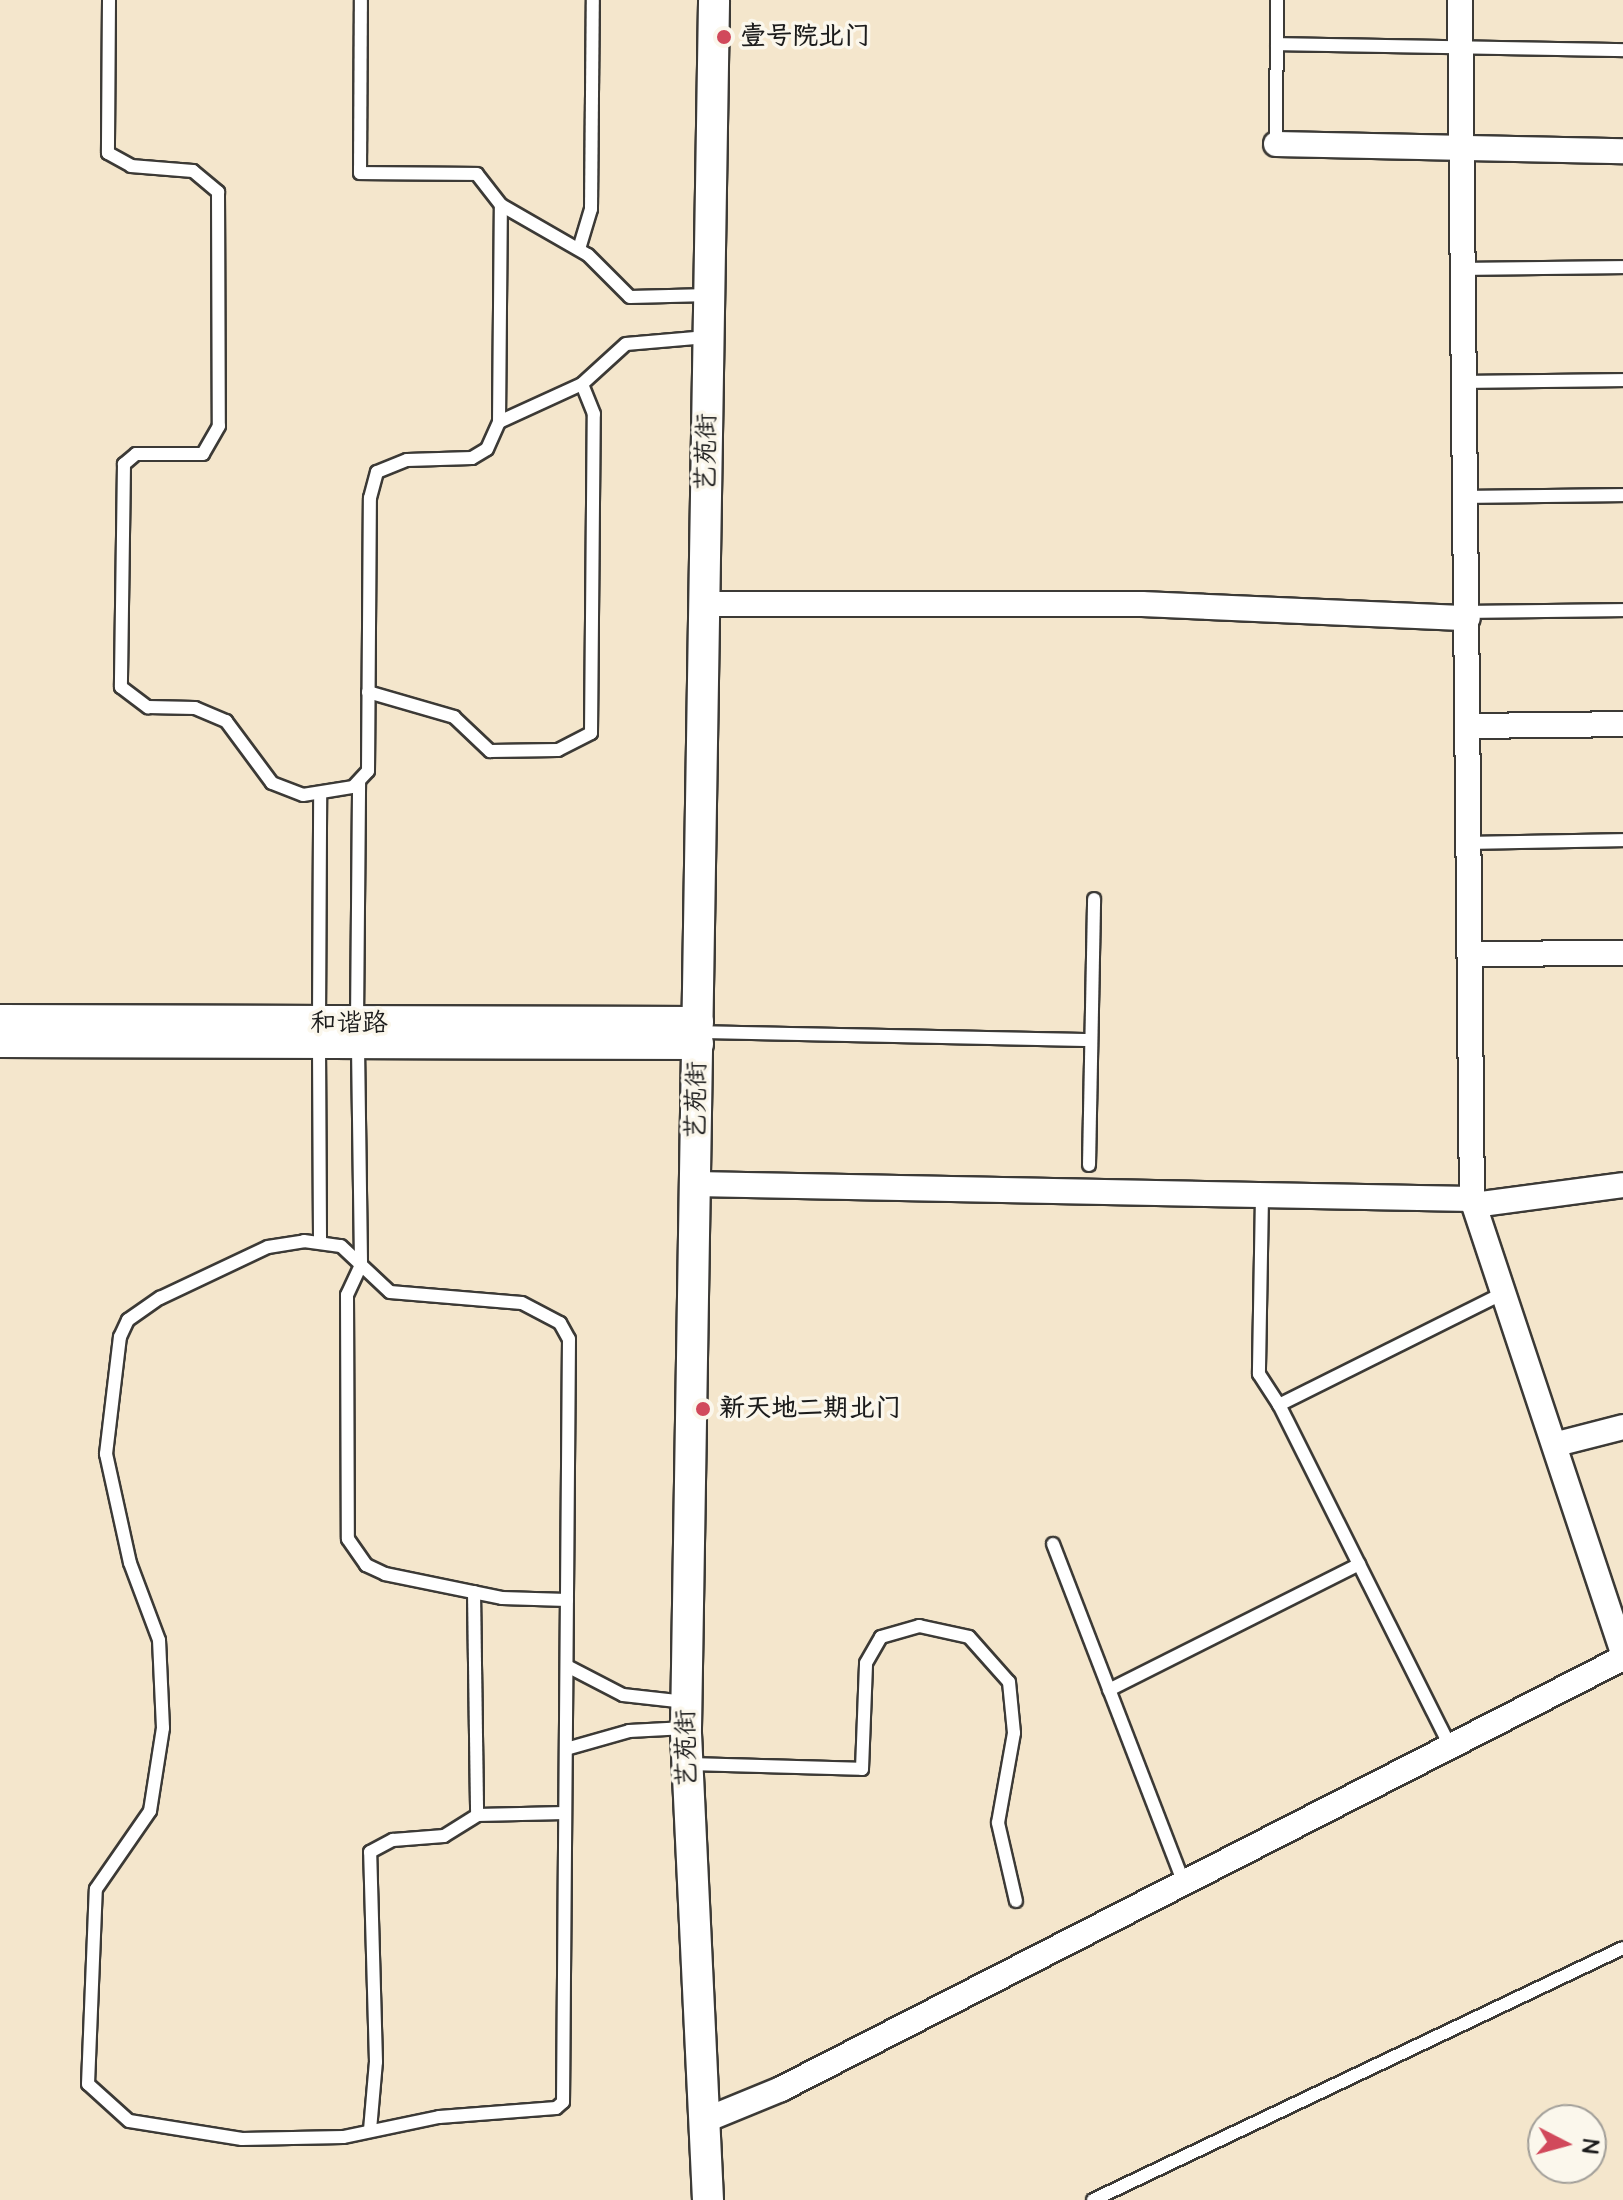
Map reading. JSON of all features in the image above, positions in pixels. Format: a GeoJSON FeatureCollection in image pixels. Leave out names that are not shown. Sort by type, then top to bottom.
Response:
{"type":"FeatureCollection","features":[{"type":"Feature","properties":{"kind":"street","name":"艺苑街"},"geometry":{"type":"LineString","coordinates":[[708,2200],[686,1715],[714,0]]}},
{"type":"Feature","properties":{"kind":"street"},"geometry":{"type":"LineString","coordinates":[[1460,0],[1473,1202],[1557,1444],[1623,1652]]}},
{"type":"Feature","properties":{"kind":"street"},"geometry":{"type":"LineString","coordinates":[[1276,144],[1462,152],[1623,151]]}},
{"type":"Feature","properties":{"kind":"street"},"geometry":{"type":"LineString","coordinates":[[705,604],[1142,604],[1468,615]]}},
{"type":"Feature","properties":{"kind":"street"},"geometry":{"type":"LineString","coordinates":[[1469,726],[1623,724]]}},
{"type":"Feature","properties":{"kind":"street"},"geometry":{"type":"LineString","coordinates":[[1472,954],[1623,953]]}},
{"type":"Feature","properties":{"kind":"street","name":"和谐路"},"geometry":{"type":"LineString","coordinates":[[0,1020],[319,1035]]}},
{"type":"Feature","properties":{"kind":"street","name":"和谐路"},"geometry":{"type":"LineString","coordinates":[[0,1042],[319,1035],[698,1033]]}},
{"type":"Feature","properties":{"kind":"street"},"geometry":{"type":"LineString","coordinates":[[695,1184],[1473,1202],[1623,1185]]}},
{"type":"Feature","properties":{"kind":"street"},"geometry":{"type":"LineString","coordinates":[[1557,1444],[1623,1427]]}},
{"type":"Feature","properties":{"kind":"street"},"geometry":{"type":"LineString","coordinates":[[703,2121],[781,2089],[1623,1658]]}},
{"type":"Feature","properties":{"kind":"lane"},"geometry":{"type":"LineString","coordinates":[[109,0],[108,153],[131,166],[193,171],[218,192],[219,426],[203,454],[136,454],[124,464],[121,687],[148,707],[195,708],[226,721],[272,783],[320,795],[359,782],[368,771],[370,498],[377,472],[407,460],[472,458],[487,449],[499,422],[501,205]]}},
{"type":"Feature","properties":{"kind":"lane"},"geometry":{"type":"LineString","coordinates":[[361,0],[360,173],[477,174],[501,205],[579,249],[630,297],[709,295]]}},
{"type":"Feature","properties":{"kind":"lane"},"geometry":{"type":"LineString","coordinates":[[579,249],[591,209],[593,0]]}},
{"type":"Feature","properties":{"kind":"lane"},"geometry":{"type":"LineString","coordinates":[[1276,144],[1277,0]]}},
{"type":"Feature","properties":{"kind":"lane"},"geometry":{"type":"LineString","coordinates":[[1277,44],[1461,52],[1623,50]]}},
{"type":"Feature","properties":{"kind":"lane"},"geometry":{"type":"LineString","coordinates":[[1463,269],[1623,267]]}},
{"type":"Feature","properties":{"kind":"lane"},"geometry":{"type":"LineString","coordinates":[[499,422],[582,384],[626,344],[708,337]]}},
{"type":"Feature","properties":{"kind":"lane"},"geometry":{"type":"LineString","coordinates":[[1465,382],[1623,380]]}},
{"type":"Feature","properties":{"kind":"lane"},"geometry":{"type":"LineString","coordinates":[[368,692],[454,717],[490,751],[558,750],[591,733],[594,414],[582,384]]}},
{"type":"Feature","properties":{"kind":"lane"},"geometry":{"type":"LineString","coordinates":[[1466,497],[1623,495]]}},
{"type":"Feature","properties":{"kind":"lane"},"geometry":{"type":"LineString","coordinates":[[1468,615],[1623,610]]}},
{"type":"Feature","properties":{"kind":"lane"},"geometry":{"type":"LineString","coordinates":[[359,782],[361,1265],[347,1295],[348,1539],[375,1571],[474,1592],[567,1600]]}},
{"type":"Feature","properties":{"kind":"lane"},"geometry":{"type":"LineString","coordinates":[[320,795],[320,1241]]}},
{"type":"Feature","properties":{"kind":"lane"},"geometry":{"type":"LineString","coordinates":[[1471,843],[1623,840]]}},
{"type":"Feature","properties":{"kind":"lane"},"geometry":{"type":"LineString","coordinates":[[1089,1165],[1094,899]]}},
{"type":"Feature","properties":{"kind":"lane"},"geometry":{"type":"LineString","coordinates":[[698,1033],[1091,1040]]}},
{"type":"Feature","properties":{"kind":"lane"},"geometry":{"type":"LineString","coordinates":[[1262,1196],[1259,1374],[1279,1405],[1450,1746]]}},
{"type":"Feature","properties":{"kind":"lane"},"geometry":{"type":"LineString","coordinates":[[320,1241],[341,1246],[390,1292],[512,1301],[560,1323],[569,1339],[563,2102],[533,2113],[439,2117],[370,2130],[242,2139],[123,2119],[88,2084],[96,1889],[150,1811],[163,1728],[159,1640],[130,1563],[106,1454],[120,1337],[139,1310],[268,1247],[320,1241]]}},
{"type":"Feature","properties":{"kind":"lane"},"geometry":{"type":"LineString","coordinates":[[1279,1405],[1506,1292]]}},
{"type":"Feature","properties":{"kind":"lane"},"geometry":{"type":"LineString","coordinates":[[1053,1544],[1183,1881]]}},
{"type":"Feature","properties":{"kind":"lane"},"geometry":{"type":"LineString","coordinates":[[1109,1690],[1359,1564]]}},
{"type":"Feature","properties":{"kind":"lane"},"geometry":{"type":"LineString","coordinates":[[474,1592],[477,1815]]}},
{"type":"Feature","properties":{"kind":"lane"},"geometry":{"type":"LineString","coordinates":[[687,1764],[862,1769],[863,1684],[874,1645],[909,1626],[969,1637],[1009,1682],[1014,1733],[998,1823],[1016,1901]]}},
{"type":"Feature","properties":{"kind":"lane"},"geometry":{"type":"LineString","coordinates":[[567,1666],[623,1695],[686,1715]]}},
{"type":"Feature","properties":{"kind":"lane"},"geometry":{"type":"LineString","coordinates":[[566,1749],[686,1715]]}},
{"type":"Feature","properties":{"kind":"lane"},"geometry":{"type":"LineString","coordinates":[[370,2130],[376,2062],[370,1852],[393,1840],[444,1836],[477,1815],[565,1813]]}},
{"type":"Feature","properties":{"kind":"lane"},"geometry":{"type":"LineString","coordinates":[[1093,2200],[1623,1948]]}},
{"type":"Feature","properties":{"kind":"place","name":"壹号院北门"},"geometry":{"type":"Point","coordinates":[724,37]}},
{"type":"Feature","properties":{"kind":"place","name":"新天地二期北门"},"geometry":{"type":"Point","coordinates":[703,1409]}}]}
